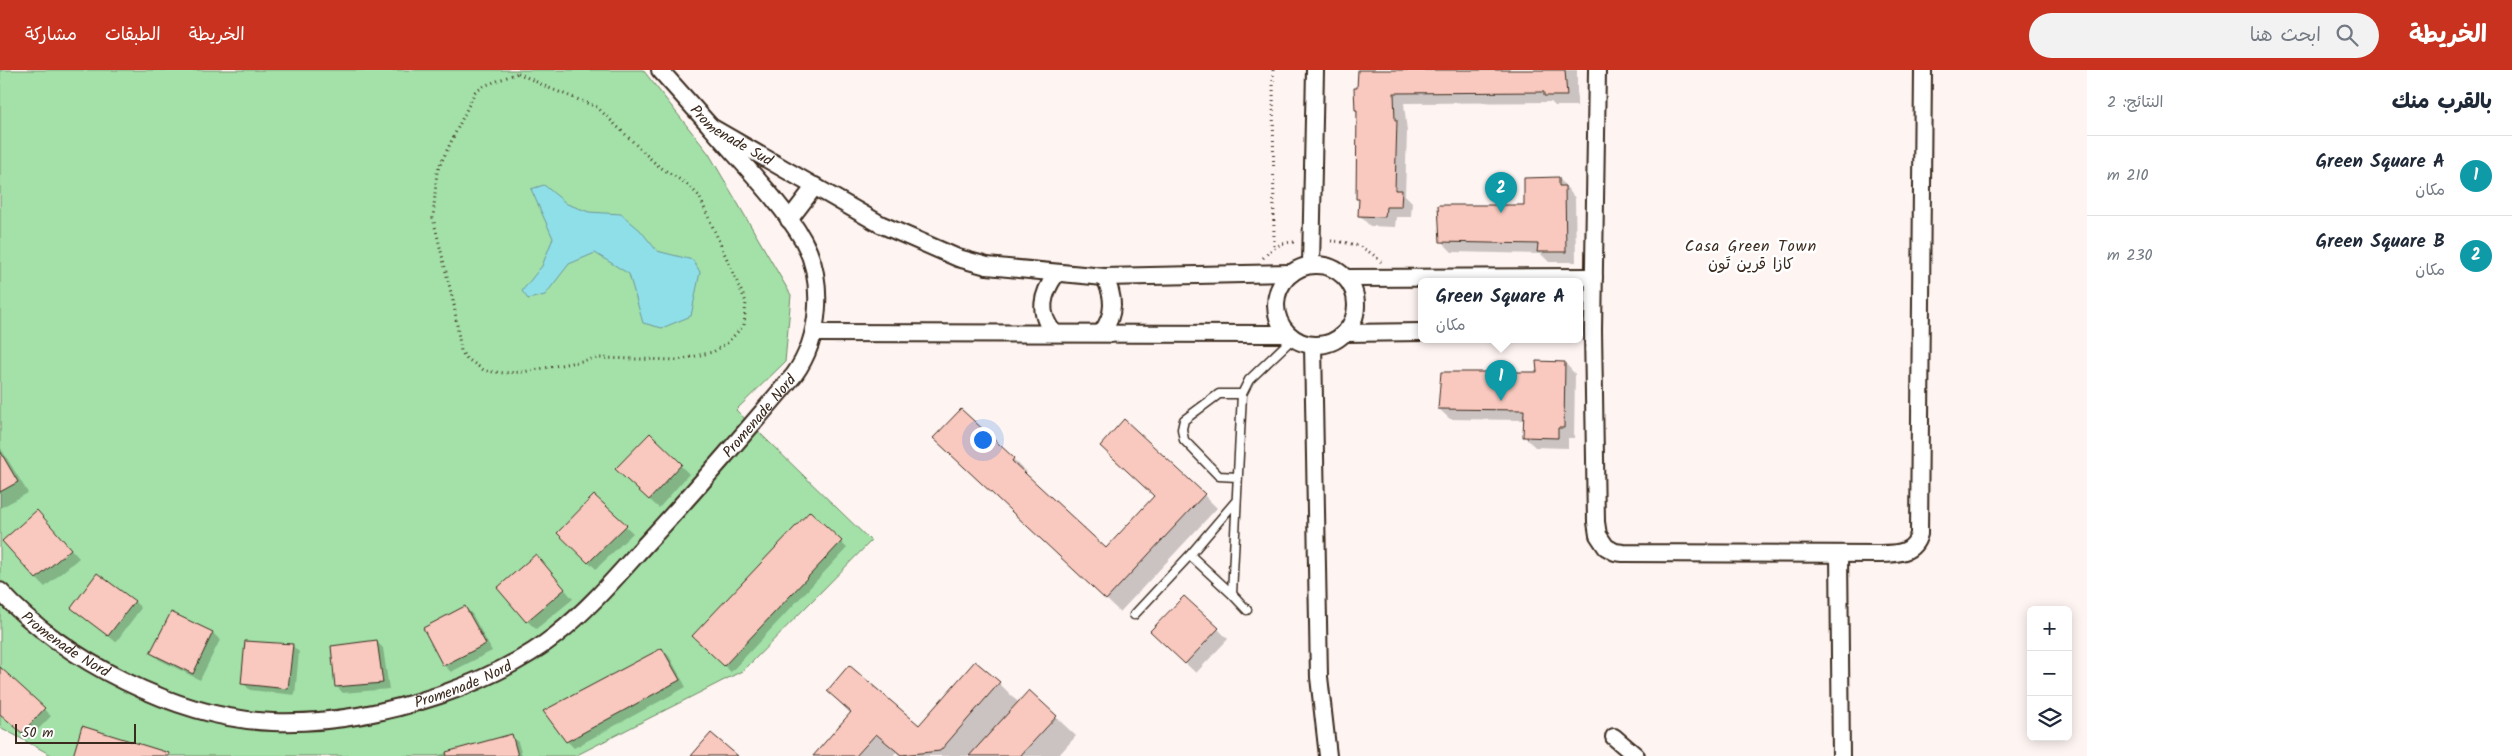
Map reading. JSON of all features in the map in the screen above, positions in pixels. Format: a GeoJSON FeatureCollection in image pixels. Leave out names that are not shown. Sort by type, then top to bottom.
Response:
{"type":"FeatureCollection","features":[{"type":"Feature","properties":{"kind":"street","name":"Promenade Sud"},"geometry":{"type":"LineString","coordinates":[[660,70],[711,127],[880,224],[952,256],[987,266],[1056,274]]}},
{"type":"Feature","properties":{"kind":"street"},"geometry":{"type":"LineString","coordinates":[[1311,265],[1315,70]]}},
{"type":"Feature","properties":{"kind":"street"},"geometry":{"type":"LineString","coordinates":[[1597,70],[1594,277],[1586,330],[1596,522],[1598,535],[1606,547],[1615,552],[1635,554],[1902,553],[1913,547],[1919,534],[1923,70]]}},
{"type":"Feature","properties":{"kind":"street","name":"Promenade Nord"},"geometry":{"type":"LineString","coordinates":[[0,591],[28,618],[69,651],[124,681],[165,698],[207,711],[271,722],[309,722],[368,714],[424,700],[472,683],[542,645],[579,616],[692,494],[802,364],[814,333],[816,290],[813,270],[803,241],[789,220],[711,127]]}},
{"type":"Feature","properties":{"kind":"street"},"geometry":{"type":"LineString","coordinates":[[789,220],[815,186]]}},
{"type":"Feature","properties":{"kind":"street"},"geometry":{"type":"LineString","coordinates":[[814,333],[1054,333],[1102,332],[1290,336],[1313,345],[1328,344],[1346,333],[1354,320],[1356,306],[1354,291],[1346,278],[1333,269],[1311,265],[1292,273],[1104,277],[1056,274],[1046,289],[1042,302],[1044,315],[1054,333]]}},
{"type":"Feature","properties":{"kind":"street"},"geometry":{"type":"LineString","coordinates":[[1290,336],[1277,316],[1276,302],[1282,283],[1292,273]]}},
{"type":"Feature","properties":{"kind":"street"},"geometry":{"type":"LineString","coordinates":[[1102,332],[1109,321],[1112,308],[1110,289],[1104,277]]}},
{"type":"Feature","properties":{"kind":"street"},"geometry":{"type":"LineString","coordinates":[[1346,278],[1594,277]]}},
{"type":"Feature","properties":{"kind":"street"},"geometry":{"type":"LineString","coordinates":[[1346,333],[1418,332]]}},
{"type":"Feature","properties":{"kind":"street"},"geometry":{"type":"LineString","coordinates":[[1313,345],[1319,677],[1328,756]]}},
{"type":"Feature","properties":{"kind":"street"},"geometry":{"type":"LineString","coordinates":[[1839,554],[1841,756]]}},
{"type":"Feature","properties":{"kind":"street"},"geometry":{"type":"LineString","coordinates":[[1614,737],[1636,756]]}},
{"type":"Feature","properties":{"kind":"lane"},"geometry":{"type":"LineString","coordinates":[[1232,594],[1242,394],[1249,380],[1290,336]]}},
{"type":"Feature","properties":{"kind":"lane"},"geometry":{"type":"LineString","coordinates":[[1237,477],[1219,476],[1184,440],[1182,429],[1184,420],[1219,394],[1242,394]]}},
{"type":"Feature","properties":{"kind":"lane"},"geometry":{"type":"LineString","coordinates":[[1134,615],[1236,502]]}},
{"type":"Feature","properties":{"kind":"lane"},"geometry":{"type":"LineString","coordinates":[[1190,555],[1247,610]]}},
{"type":"Feature","properties":{"kind":"path"},"geometry":{"type":"LineString","coordinates":[[1273,70],[1274,246]]}},
{"type":"Feature","properties":{"kind":"path"},"geometry":{"type":"LineString","coordinates":[[518,72],[549,88],[597,107],[657,165],[688,186],[699,196],[746,302],[744,325],[727,343],[713,352],[678,360],[588,359],[513,373],[485,371],[466,358],[459,344],[454,305],[435,230],[433,204],[437,171],[475,92],[486,84],[518,72]]}},
{"type":"Feature","properties":{"kind":"path"},"geometry":{"type":"LineString","coordinates":[[1331,241],[1350,242],[1371,252],[1382,264],[1389,278]]}},
{"type":"Feature","properties":{"kind":"path"},"geometry":{"type":"LineString","coordinates":[[1247,274],[1274,246],[1284,242],[1311,242]]}},
{"type":"Feature","properties":{"kind":"green space"},"geometry":{"type":"Polygon","coordinates":[[[0,70],[643,70],[709,154],[791,295],[785,362],[736,410],[871,541],[744,670],[575,756],[53,756],[0,727],[0,70]]]}},
{"type":"Feature","properties":{"kind":"water"},"geometry":{"type":"Polygon","coordinates":[[[544,185],[567,204],[589,212],[621,214],[640,230],[657,251],[693,260],[700,272],[691,316],[662,328],[643,323],[629,274],[595,253],[569,264],[545,295],[528,299],[522,291],[542,266],[553,238],[531,189],[544,185]]]}},
{"type":"Feature","properties":{"kind":"building"},"geometry":{"type":"Polygon","coordinates":[[[1358,70],[1565,70],[1567,96],[1544,96],[1544,92],[1394,93],[1395,120],[1397,120],[1395,190],[1402,190],[1401,207],[1386,207],[1385,217],[1358,216],[1359,199],[1356,199],[1357,110],[1355,110],[1354,88],[1357,88],[1358,70]]]}},
{"type":"Feature","properties":{"kind":"building"},"geometry":{"type":"Polygon","coordinates":[[[1559,177],[1559,186],[1565,186],[1566,252],[1537,252],[1538,244],[1440,242],[1438,205],[1524,205],[1524,178],[1559,177]]]}},
{"type":"Feature","properties":{"kind":"building"},"geometry":{"type":"Polygon","coordinates":[[[1536,361],[1565,362],[1564,428],[1558,428],[1558,438],[1523,437],[1524,410],[1438,409],[1441,372],[1537,372],[1536,361]]]}},
{"type":"Feature","properties":{"kind":"building"},"geometry":{"type":"Polygon","coordinates":[[[961,409],[1014,458],[1012,461],[1106,548],[1154,496],[1100,446],[1124,419],[1205,494],[1106,600],[933,438],[961,409]]]}},
{"type":"Feature","properties":{"kind":"building"},"geometry":{"type":"Polygon","coordinates":[[[650,433],[682,464],[649,500],[615,469],[650,433]]]}},
{"type":"Feature","properties":{"kind":"building"},"geometry":{"type":"Polygon","coordinates":[[[0,451],[18,482],[0,492],[0,451]]]}},
{"type":"Feature","properties":{"kind":"building"},"geometry":{"type":"Polygon","coordinates":[[[594,495],[627,525],[588,563],[557,533],[594,495]]]}},
{"type":"Feature","properties":{"kind":"building"},"geometry":{"type":"Polygon","coordinates":[[[37,510],[71,549],[36,579],[2,541],[37,510]]]}},
{"type":"Feature","properties":{"kind":"building"},"geometry":{"type":"Polygon","coordinates":[[[810,511],[842,541],[724,666],[692,636],[810,511]]]}},
{"type":"Feature","properties":{"kind":"building"},"geometry":{"type":"Polygon","coordinates":[[[536,554],[565,589],[526,622],[497,588],[536,554]]]}},
{"type":"Feature","properties":{"kind":"building"},"geometry":{"type":"Polygon","coordinates":[[[97,573],[135,601],[108,636],[71,608],[97,573]]]}},
{"type":"Feature","properties":{"kind":"building"},"geometry":{"type":"Polygon","coordinates":[[[1184,596],[1219,628],[1185,664],[1150,631],[1184,596]]]}},
{"type":"Feature","properties":{"kind":"building"},"geometry":{"type":"Polygon","coordinates":[[[465,606],[486,644],[443,666],[423,628],[465,606]]]}},
{"type":"Feature","properties":{"kind":"building"},"geometry":{"type":"Polygon","coordinates":[[[171,612],[213,632],[193,674],[150,653],[171,612]]]}},
{"type":"Feature","properties":{"kind":"building"},"geometry":{"type":"Polygon","coordinates":[[[377,640],[383,683],[335,687],[331,646],[377,640]]]}},
{"type":"Feature","properties":{"kind":"building"},"geometry":{"type":"Polygon","coordinates":[[[245,641],[293,644],[288,689],[241,684],[245,641]]]}},
{"type":"Feature","properties":{"kind":"building"},"geometry":{"type":"Polygon","coordinates":[[[662,648],[680,680],[566,742],[543,711],[662,648]]]}},
{"type":"Feature","properties":{"kind":"building"},"geometry":{"type":"Polygon","coordinates":[[[975,661],[1000,682],[940,751],[901,755],[876,734],[856,756],[813,756],[851,712],[827,691],[849,665],[919,725],[975,661]]]}},
{"type":"Feature","properties":{"kind":"building"},"geometry":{"type":"Polygon","coordinates":[[[0,667],[45,708],[22,733],[0,714],[0,667]]]}},
{"type":"Feature","properties":{"kind":"building"},"geometry":{"type":"Polygon","coordinates":[[[1029,690],[1057,716],[1020,756],[969,756],[1029,690]]]}},
{"type":"Feature","properties":{"kind":"building"},"geometry":{"type":"Polygon","coordinates":[[[82,726],[169,753],[169,756],[73,756],[82,726]]]}},
{"type":"Feature","properties":{"kind":"building"},"geometry":{"type":"Polygon","coordinates":[[[711,733],[738,756],[691,756],[711,733]]]}},
{"type":"Feature","properties":{"kind":"building"},"geometry":{"type":"Polygon","coordinates":[[[512,734],[518,756],[447,756],[446,752],[512,734]]]}},
{"type":"Feature","properties":{"kind":"place","name":"Green Square B"},"geometry":{"type":"Point","coordinates":[1501,213]}},
{"type":"Feature","properties":{"kind":"place","name":"Green Square A"},"geometry":{"type":"Point","coordinates":[1501,401]}},
{"type":"Feature","properties":{"kind":"district","name":"Casa Green Town كازا قرين تَون"},"geometry":{"type":"Point","coordinates":[1751,254]}}]}
